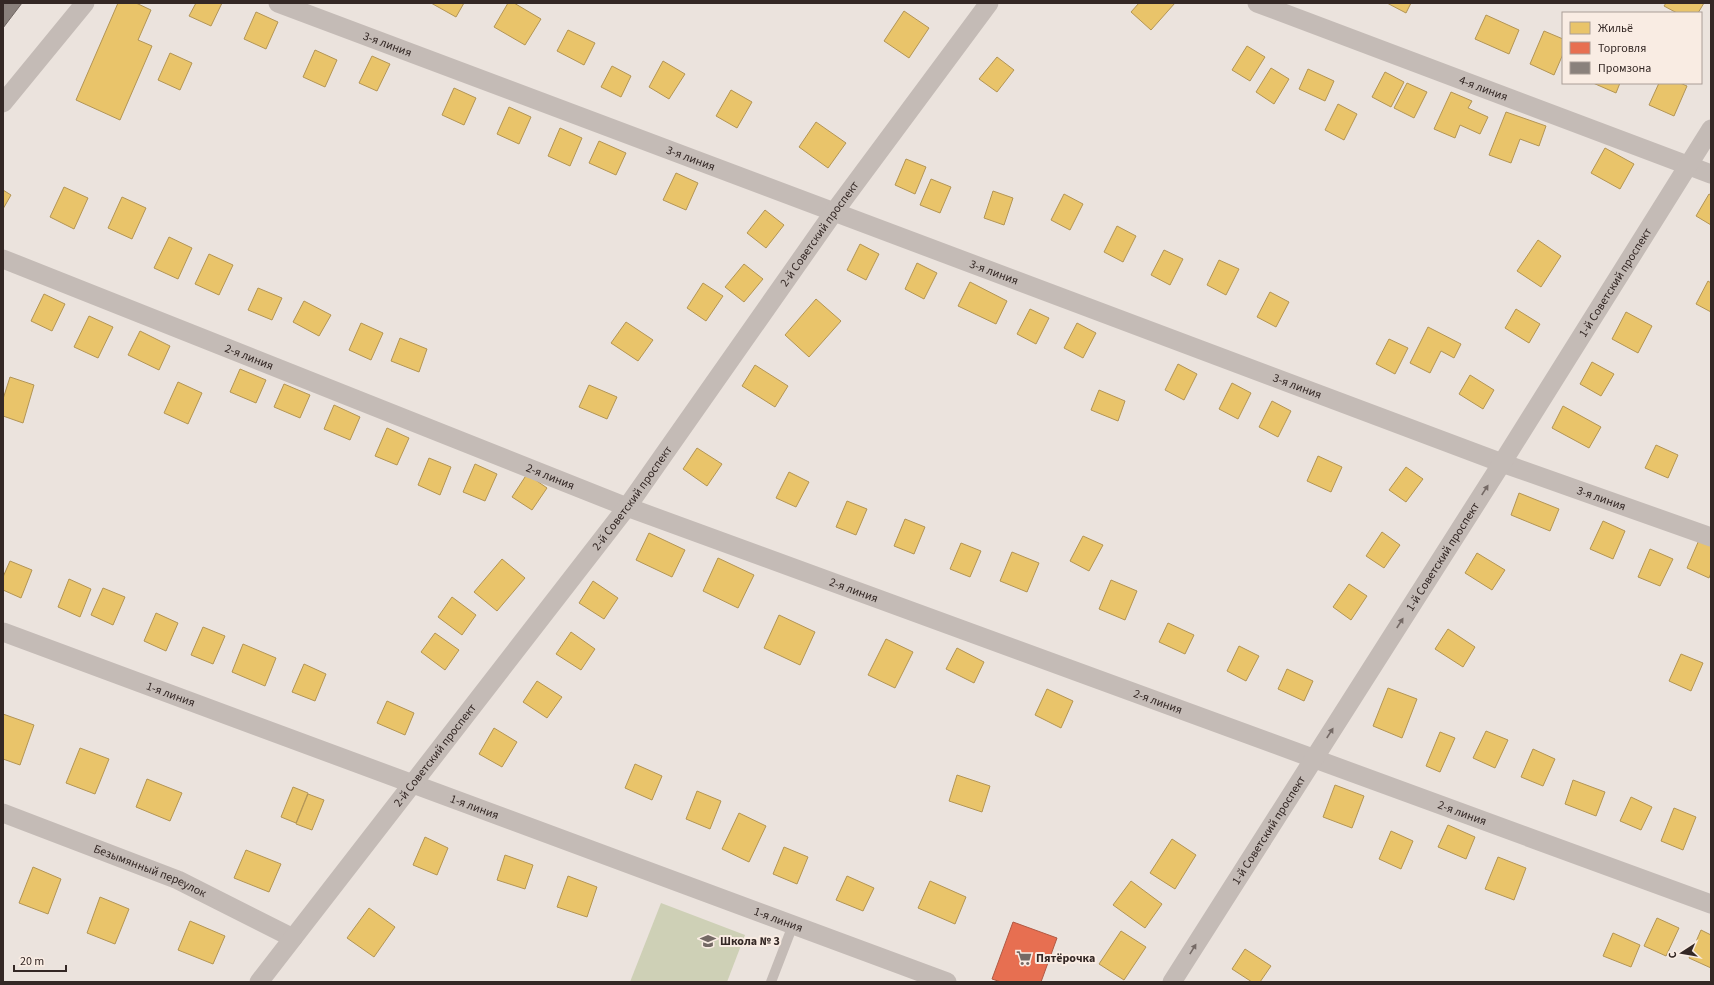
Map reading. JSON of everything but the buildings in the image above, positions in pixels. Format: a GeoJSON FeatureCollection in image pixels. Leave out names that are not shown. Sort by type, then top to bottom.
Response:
{"type":"FeatureCollection","features":[{"type":"Feature","properties":{"kind":"street"},"geometry":{"type":"LineString","coordinates":[[3,102],[85,3]]}},
{"type":"Feature","properties":{"kind":"street","name":"3-я линия"},"geometry":{"type":"LineString","coordinates":[[278,3],[1502,463],[1711,537]]}},
{"type":"Feature","properties":{"kind":"street","name":"2-й Советский проспект"},"geometry":{"type":"LineString","coordinates":[[259,982],[413,785],[627,506],[834,212],[989,3]]}},
{"type":"Feature","properties":{"kind":"street","name":"4-я линия"},"geometry":{"type":"LineString","coordinates":[[1257,3],[1711,174]]}},
{"type":"Feature","properties":{"kind":"street","name":"1-й Советский проспект"},"geometry":{"type":"LineString","coordinates":[[1172,982],[1502,463],[1711,129]]}},
{"type":"Feature","properties":{"kind":"street","name":"2-я линия"},"geometry":{"type":"LineString","coordinates":[[3,260],[627,506],[1711,904]]}},
{"type":"Feature","properties":{"kind":"street","name":"1-я линия"},"geometry":{"type":"LineString","coordinates":[[3,632],[946,982]]}},
{"type":"Feature","properties":{"kind":"street","name":"Безымянный переулок"},"geometry":{"type":"LineString","coordinates":[[3,813],[178,880],[292,938]]}},
{"type":"Feature","properties":{"kind":"lane"},"geometry":{"type":"LineString","coordinates":[[770,982],[793,925]]}},
{"type":"Feature","properties":{"kind":"green space"},"geometry":{"type":"Polygon","coordinates":[[[661,903],[745,935],[727,982],[630,982],[661,903]]]}},
{"type":"Feature","properties":{"kind":"place","name":"Школа № 3"},"geometry":{"type":"Point","coordinates":[708,941]}},
{"type":"Feature","properties":{"kind":"place","name":"Пятёрочка"},"geometry":{"type":"Point","coordinates":[1024,958]}}]}
